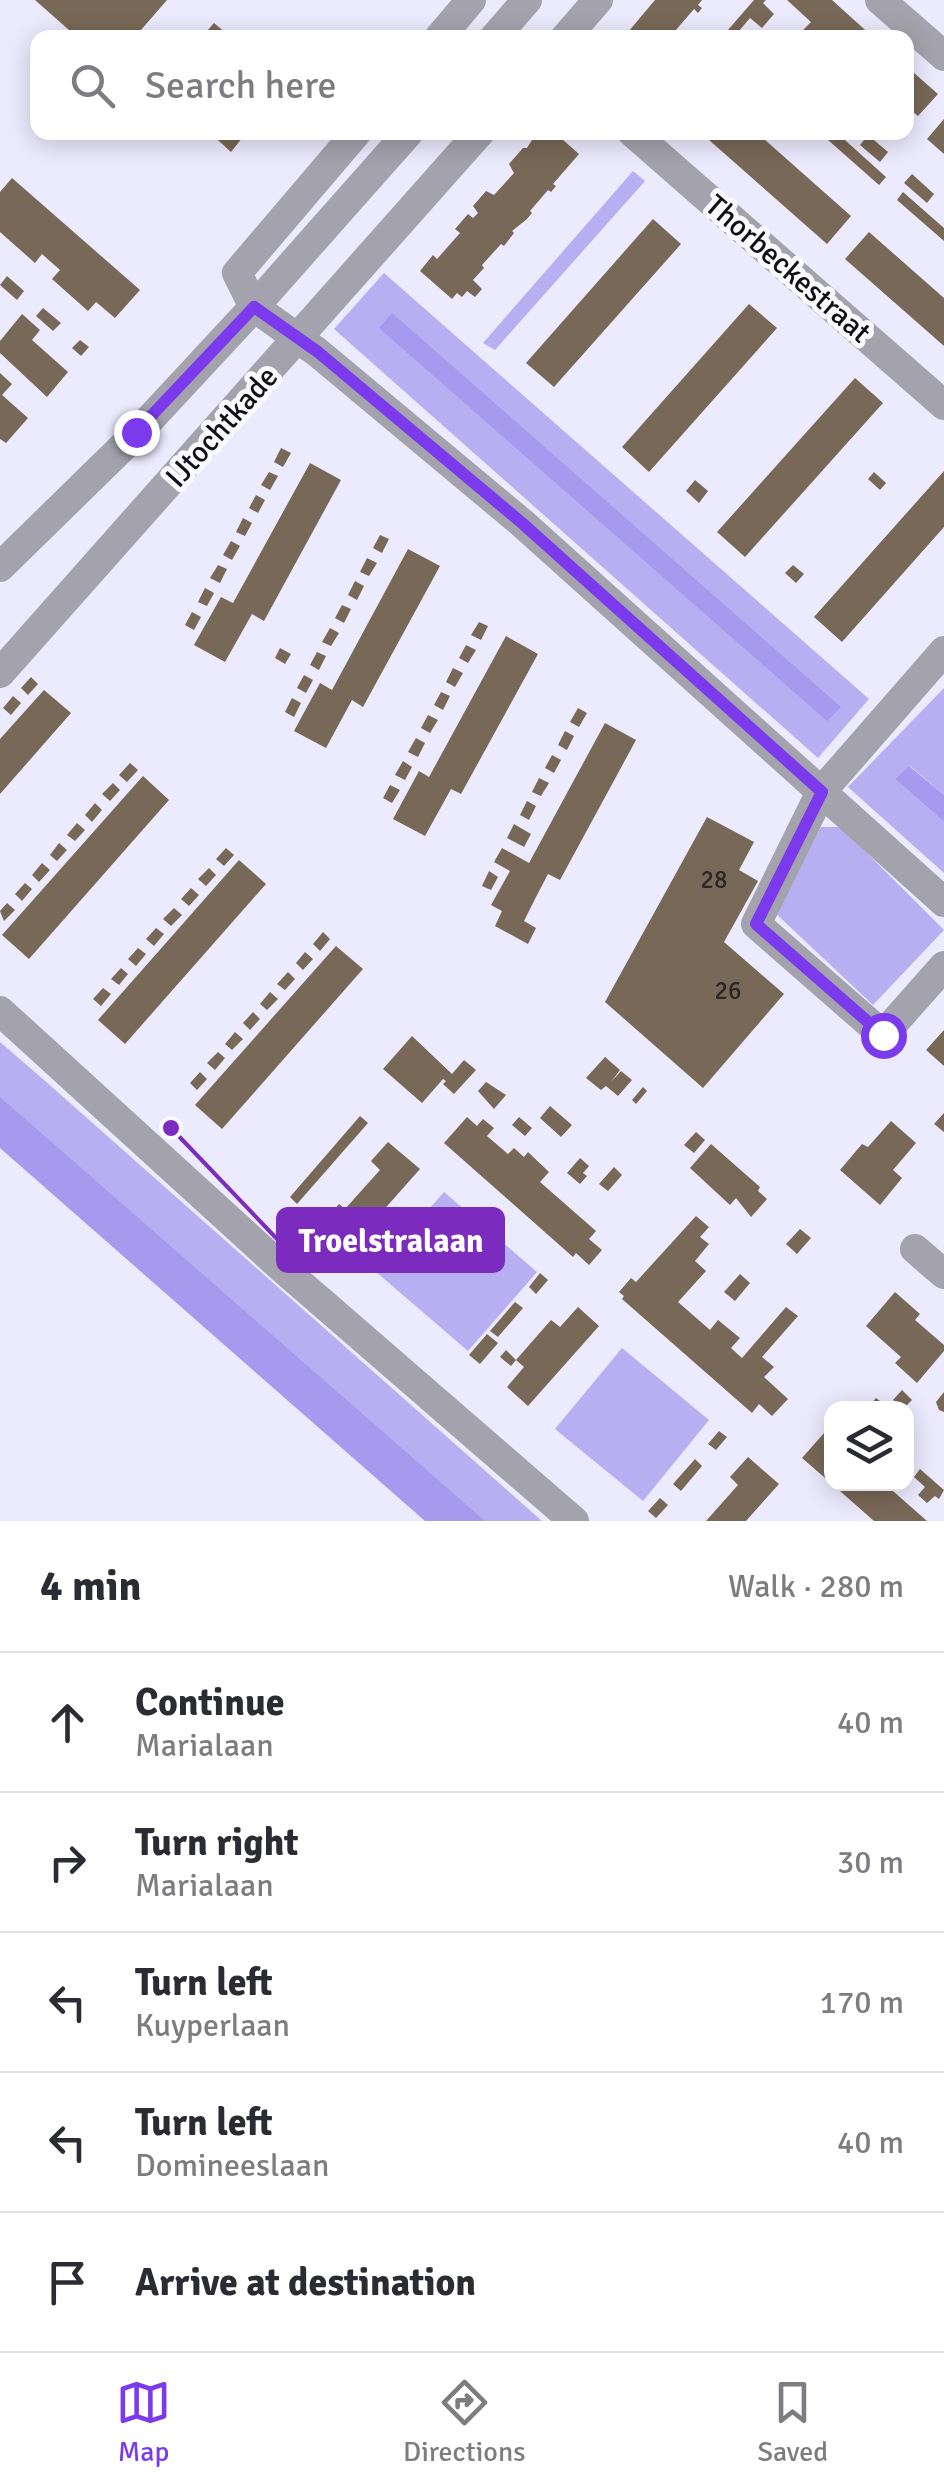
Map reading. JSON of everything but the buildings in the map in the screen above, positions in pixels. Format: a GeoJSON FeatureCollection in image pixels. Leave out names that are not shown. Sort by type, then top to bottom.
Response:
{"type":"FeatureCollection","features":[{"type":"Feature","properties":{"kind":"street"},"geometry":{"type":"LineString","coordinates":[[446,30],[471,0]]}},
{"type":"Feature","properties":{"kind":"street"},"geometry":{"type":"LineString","coordinates":[[501,30],[527,0]]}},
{"type":"Feature","properties":{"kind":"street"},"geometry":{"type":"LineString","coordinates":[[572,30],[598,0]]}},
{"type":"Feature","properties":{"kind":"street"},"geometry":{"type":"LineString","coordinates":[[880,0],[944,56]]}},
{"type":"Feature","properties":{"kind":"street"},"geometry":{"type":"LineString","coordinates":[[350,140],[237,272],[254,307],[300,339],[522,523],[944,902]]}},
{"type":"Feature","properties":{"kind":"street"},"geometry":{"type":"LineString","coordinates":[[0,568],[254,307],[402,140]]}},
{"type":"Feature","properties":{"kind":"street","name":"IJtochtkade"},"geometry":{"type":"LineString","coordinates":[[0,674],[473,140]]}},
{"type":"Feature","properties":{"kind":"street","name":"Thorbeckestraat"},"geometry":{"type":"LineString","coordinates":[[641,140],[944,405]]}},
{"type":"Feature","properties":{"kind":"street"},"geometry":{"type":"LineString","coordinates":[[944,651],[822,792],[756,924],[883,1035],[944,966]]}},
{"type":"Feature","properties":{"kind":"street"},"geometry":{"type":"LineString","coordinates":[[0,1011],[282,1268],[574,1521]]}},
{"type":"Feature","properties":{"kind":"street"},"geometry":{"type":"LineString","coordinates":[[915,1249],[944,1274]]}},
{"type":"Feature","properties":{"kind":"shaded area"},"geometry":{"type":"Polygon","coordinates":[[[633,171],[645,181],[495,350],[483,343],[633,171]]]}},
{"type":"Feature","properties":{"kind":"shaded area"},"geometry":{"type":"Polygon","coordinates":[[[384,273],[869,699],[818,758],[334,329],[384,273]]]}},
{"type":"Feature","properties":{"kind":"shaded area"},"geometry":{"type":"Polygon","coordinates":[[[392,313],[841,707],[827,721],[379,328],[392,313]]]}},
{"type":"Feature","properties":{"kind":"shaded area"},"geometry":{"type":"Polygon","coordinates":[[[944,688],[944,795],[910,766],[895,779],[944,822],[944,873],[848,787],[944,688]]]}},
{"type":"Feature","properties":{"kind":"shaded area"},"geometry":{"type":"Polygon","coordinates":[[[909,766],[944,795],[944,822],[895,779],[909,766]]]}},
{"type":"Feature","properties":{"kind":"shaded area"},"geometry":{"type":"Polygon","coordinates":[[[821,827],[841,827],[944,930],[873,1005],[771,909],[821,827]]]}},
{"type":"Feature","properties":{"kind":"shaded area"},"geometry":{"type":"Polygon","coordinates":[[[0,1042],[542,1521],[475,1521],[0,1126],[0,1042]]]}},
{"type":"Feature","properties":{"kind":"shaded area"},"geometry":{"type":"Polygon","coordinates":[[[0,1097],[485,1521],[425,1521],[0,1148],[0,1097]]]}},
{"type":"Feature","properties":{"kind":"shaded area"},"geometry":{"type":"Polygon","coordinates":[[[444,1192],[537,1272],[468,1351],[375,1271],[444,1192]]]}},
{"type":"Feature","properties":{"kind":"shaded area"},"geometry":{"type":"Polygon","coordinates":[[[622,1348],[709,1420],[643,1501],[555,1429],[622,1348]]]}},
{"type":"Feature","properties":{"kind":"place","name":"Troelstralaan"},"geometry":{"type":"Point","coordinates":[171,1128]}},
{"type":"Feature","properties":{"kind":"route"},"geometry":{"type":"LineString","coordinates":[[136,432],[254,307],[318,352],[522,523],[822,792],[756,924],[883,1035]]}}]}
